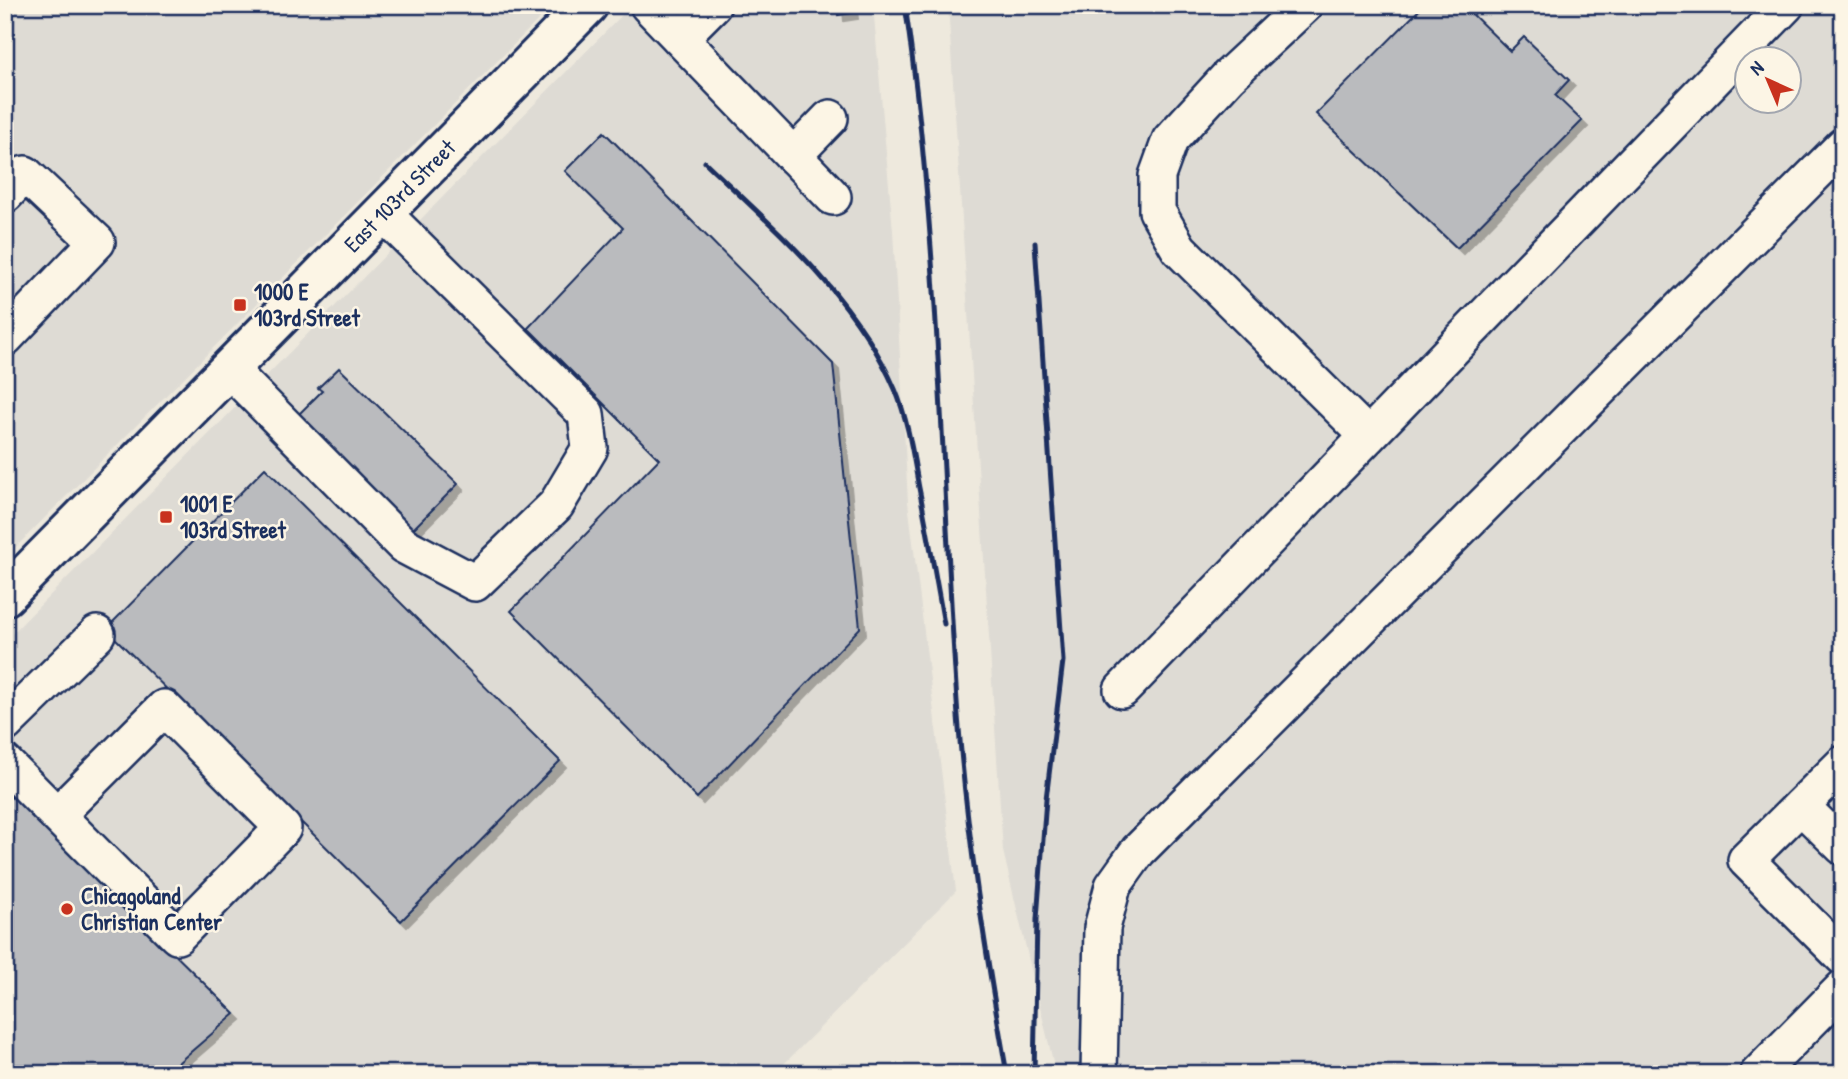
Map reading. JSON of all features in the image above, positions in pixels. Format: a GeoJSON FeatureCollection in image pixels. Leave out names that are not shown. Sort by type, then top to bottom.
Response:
{"type":"FeatureCollection","features":[{"type":"Feature","properties":{"kind":"main road","name":"East 103rd Street"},"geometry":{"type":"LineString","coordinates":[[5,596],[588,5]]}},
{"type":"Feature","properties":{"kind":"lane"},"geometry":{"type":"LineString","coordinates":[[648,5],[833,197]]}},
{"type":"Feature","properties":{"kind":"lane"},"geometry":{"type":"LineString","coordinates":[[680,38],[713,5]]}},
{"type":"Feature","properties":{"kind":"lane"},"geometry":{"type":"LineString","coordinates":[[1305,5],[1229,76],[1170,140],[1157,176],[1157,211],[1179,249],[1368,436]]}},
{"type":"Feature","properties":{"kind":"lane"},"geometry":{"type":"LineString","coordinates":[[1122,690],[1786,5]]}},
{"type":"Feature","properties":{"kind":"lane"},"geometry":{"type":"LineString","coordinates":[[793,156],[830,118]]}},
{"type":"Feature","properties":{"kind":"lane"},"geometry":{"type":"LineString","coordinates":[[1099,1074],[1102,928],[1114,886],[1138,851],[1843,146]]}},
{"type":"Feature","properties":{"kind":"lane"},"geometry":{"type":"LineString","coordinates":[[5,195],[25,174],[97,242],[5,338]]}},
{"type":"Feature","properties":{"kind":"lane"},"geometry":{"type":"LineString","coordinates":[[229,369],[403,545],[475,583],[556,505],[590,448],[586,414],[383,213]]}},
{"type":"Feature","properties":{"kind":"lane"},"geometry":{"type":"LineString","coordinates":[[5,724],[97,634]]}},
{"type":"Feature","properties":{"kind":"lane"},"geometry":{"type":"LineString","coordinates":[[5,763],[177,936],[283,828],[164,708],[57,815]]}},
{"type":"Feature","properties":{"kind":"lane"},"geometry":{"type":"LineString","coordinates":[[1843,764],[1746,860],[1843,957]]}},
{"type":"Feature","properties":{"kind":"lane"},"geometry":{"type":"LineString","coordinates":[[1801,806],[1843,847]]}},
{"type":"Feature","properties":{"kind":"lane"},"geometry":{"type":"LineString","coordinates":[[1758,1074],[1843,988]]}},
{"type":"Feature","properties":{"kind":"shaded area"},"geometry":{"type":"Polygon","coordinates":[[[5,5],[553,5],[5,558],[5,5]]]}},
{"type":"Feature","properties":{"kind":"shaded area"},"geometry":{"type":"Polygon","coordinates":[[[632,5],[873,5],[893,231],[908,502],[956,891],[774,1074],[5,1074],[5,641],[632,5]]]}},
{"type":"Feature","properties":{"kind":"shaded area"},"geometry":{"type":"Polygon","coordinates":[[[948,5],[1843,5],[1843,1074],[1056,1074],[1003,851],[948,5]]]}},
{"type":"Feature","properties":{"kind":"building"},"geometry":{"type":"Polygon","coordinates":[[[837,5],[851,5],[852,13],[838,15],[837,5]]]}},
{"type":"Feature","properties":{"kind":"building"},"geometry":{"type":"Polygon","coordinates":[[[1424,5],[1463,5],[1510,51],[1524,37],[1569,80],[1555,95],[1582,121],[1457,248],[1316,114],[1424,5]]]}},
{"type":"Feature","properties":{"kind":"building"},"geometry":{"type":"Polygon","coordinates":[[[604,132],[833,364],[860,628],[697,798],[511,611],[659,459],[528,328],[623,228],[565,171],[604,132]]]}},
{"type":"Feature","properties":{"kind":"building"},"geometry":{"type":"Polygon","coordinates":[[[339,368],[458,484],[408,534],[293,420],[322,391],[318,388],[339,368]]]}},
{"type":"Feature","properties":{"kind":"building"},"geometry":{"type":"Polygon","coordinates":[[[265,468],[560,761],[401,921],[106,629],[265,468]]]}},
{"type":"Feature","properties":{"kind":"building","name":"Chicagoland Christian Center"},"geometry":{"type":"Polygon","coordinates":[[[14,795],[235,1014],[165,1074],[5,1074],[5,803],[14,795]]]}},
{"type":"Feature","properties":{"kind":"railway"},"geometry":{"type":"LineString","coordinates":[[905,5],[917,93],[933,271],[962,761],[978,895],[1007,1074]]}},
{"type":"Feature","properties":{"kind":"railway"},"geometry":{"type":"LineString","coordinates":[[705,162],[812,266],[859,324],[878,355],[900,401],[907,425],[944,624]]}},
{"type":"Feature","properties":{"kind":"railway"},"geometry":{"type":"LineString","coordinates":[[1034,1074],[1037,919],[1046,799],[1063,661],[1035,243]]}},
{"type":"Feature","properties":{"kind":"place","name":"1000 E 103rd Street"},"geometry":{"type":"Point","coordinates":[240,305]}},
{"type":"Feature","properties":{"kind":"place","name":"1001 E 103rd Street"},"geometry":{"type":"Point","coordinates":[166,517]}},
{"type":"Feature","properties":{"kind":"place","name":"Chicagoland Christian Center"},"geometry":{"type":"Point","coordinates":[67,909]}}]}
